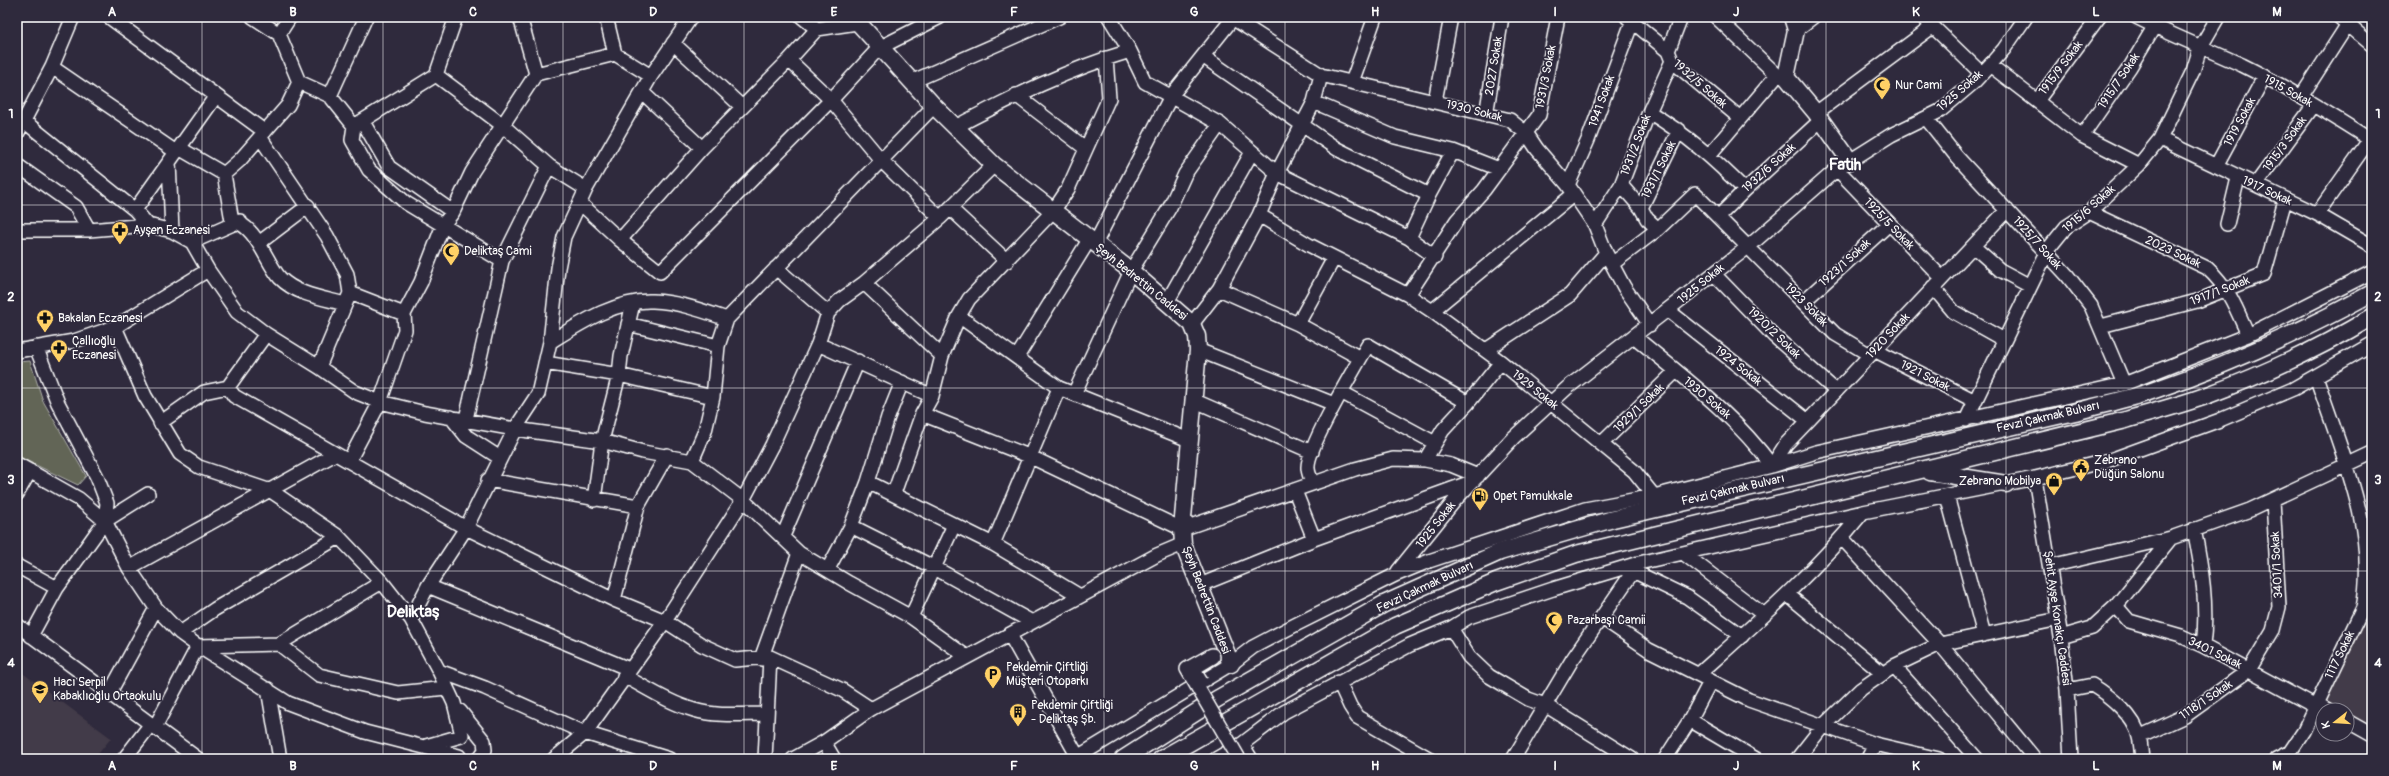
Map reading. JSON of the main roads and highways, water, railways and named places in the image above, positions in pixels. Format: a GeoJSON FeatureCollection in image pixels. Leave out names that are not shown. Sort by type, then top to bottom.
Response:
{"type":"FeatureCollection","features":[{"type":"Feature","properties":{"kind":"main road","name":"Şeyh Bedrettin Caddesi"},"geometry":{"type":"LineString","coordinates":[[855,20],[879,48],[934,106],[957,126],[994,165],[1131,271],[1192,324],[1197,336],[1198,350],[1189,440],[1183,537],[1231,664]]}},
{"type":"Feature","properties":{"kind":"main road"},"geometry":{"type":"LineString","coordinates":[[1794,24],[1782,76],[1818,117],[1843,165]]}},
{"type":"Feature","properties":{"kind":"main road","name":"Fevzi Çakmak Bulvarı"},"geometry":{"type":"LineString","coordinates":[[1123,759],[1217,699],[1384,604],[1500,552],[1613,519],[2075,412],[2149,392],[2241,356],[2316,324],[2372,293]]}},
{"type":"Feature","properties":{"kind":"main road","name":"Fevzi Çakmak Bulvarı"},"geometry":{"type":"LineString","coordinates":[[1161,759],[1395,626],[1496,582],[1576,554],[2126,420],[2207,395],[2280,366],[2344,334],[2372,317]]}},
{"type":"Feature","properties":{"kind":"main road"},"geometry":{"type":"LineString","coordinates":[[1923,470],[2006,484]]}},
{"type":"Feature","properties":{"kind":"place","name":"Nur Cami"},"geometry":{"type":"Point","coordinates":[1882,100]}},
{"type":"Feature","properties":{"kind":"place","name":"Ayşen Eczanesi"},"geometry":{"type":"Point","coordinates":[120,245]}},
{"type":"Feature","properties":{"kind":"place","name":"Deliktaş Cami"},"geometry":{"type":"Point","coordinates":[451,266]}},
{"type":"Feature","properties":{"kind":"place","name":"Bakalan Eczanesi"},"geometry":{"type":"Point","coordinates":[45,333]}},
{"type":"Feature","properties":{"kind":"place","name":"Çallıoğlu Eczanesi"},"geometry":{"type":"Point","coordinates":[59,363]}},
{"type":"Feature","properties":{"kind":"place","name":"Zebrano Düğün Salonu"},"geometry":{"type":"Point","coordinates":[2081,482]}},
{"type":"Feature","properties":{"kind":"place","name":"Zebrano Mobilya"},"geometry":{"type":"Point","coordinates":[2054,496]}},
{"type":"Feature","properties":{"kind":"place","name":"Opet Pamukkale"},"geometry":{"type":"Point","coordinates":[1480,511]}},
{"type":"Feature","properties":{"kind":"place","name":"Pazarbaşı Camii"},"geometry":{"type":"Point","coordinates":[1554,635]}},
{"type":"Feature","properties":{"kind":"place","name":"Pekdemir Çiftliği Müşteri Otoparkı"},"geometry":{"type":"Point","coordinates":[993,689]}},
{"type":"Feature","properties":{"kind":"place","name":"Hacı Serpil Kabaklıoğlu Ortaokulu"},"geometry":{"type":"Point","coordinates":[40,704]}},
{"type":"Feature","properties":{"kind":"place","name":"Pekdemir Çiftliği - Deliktaş Şb."},"geometry":{"type":"Point","coordinates":[1018,727]}},
{"type":"Feature","properties":{"kind":"district","name":"Fatih"},"geometry":{"type":"Point","coordinates":[1845,165]}},
{"type":"Feature","properties":{"kind":"district","name":"Deliktaş"},"geometry":{"type":"Point","coordinates":[413,612]}}]}
